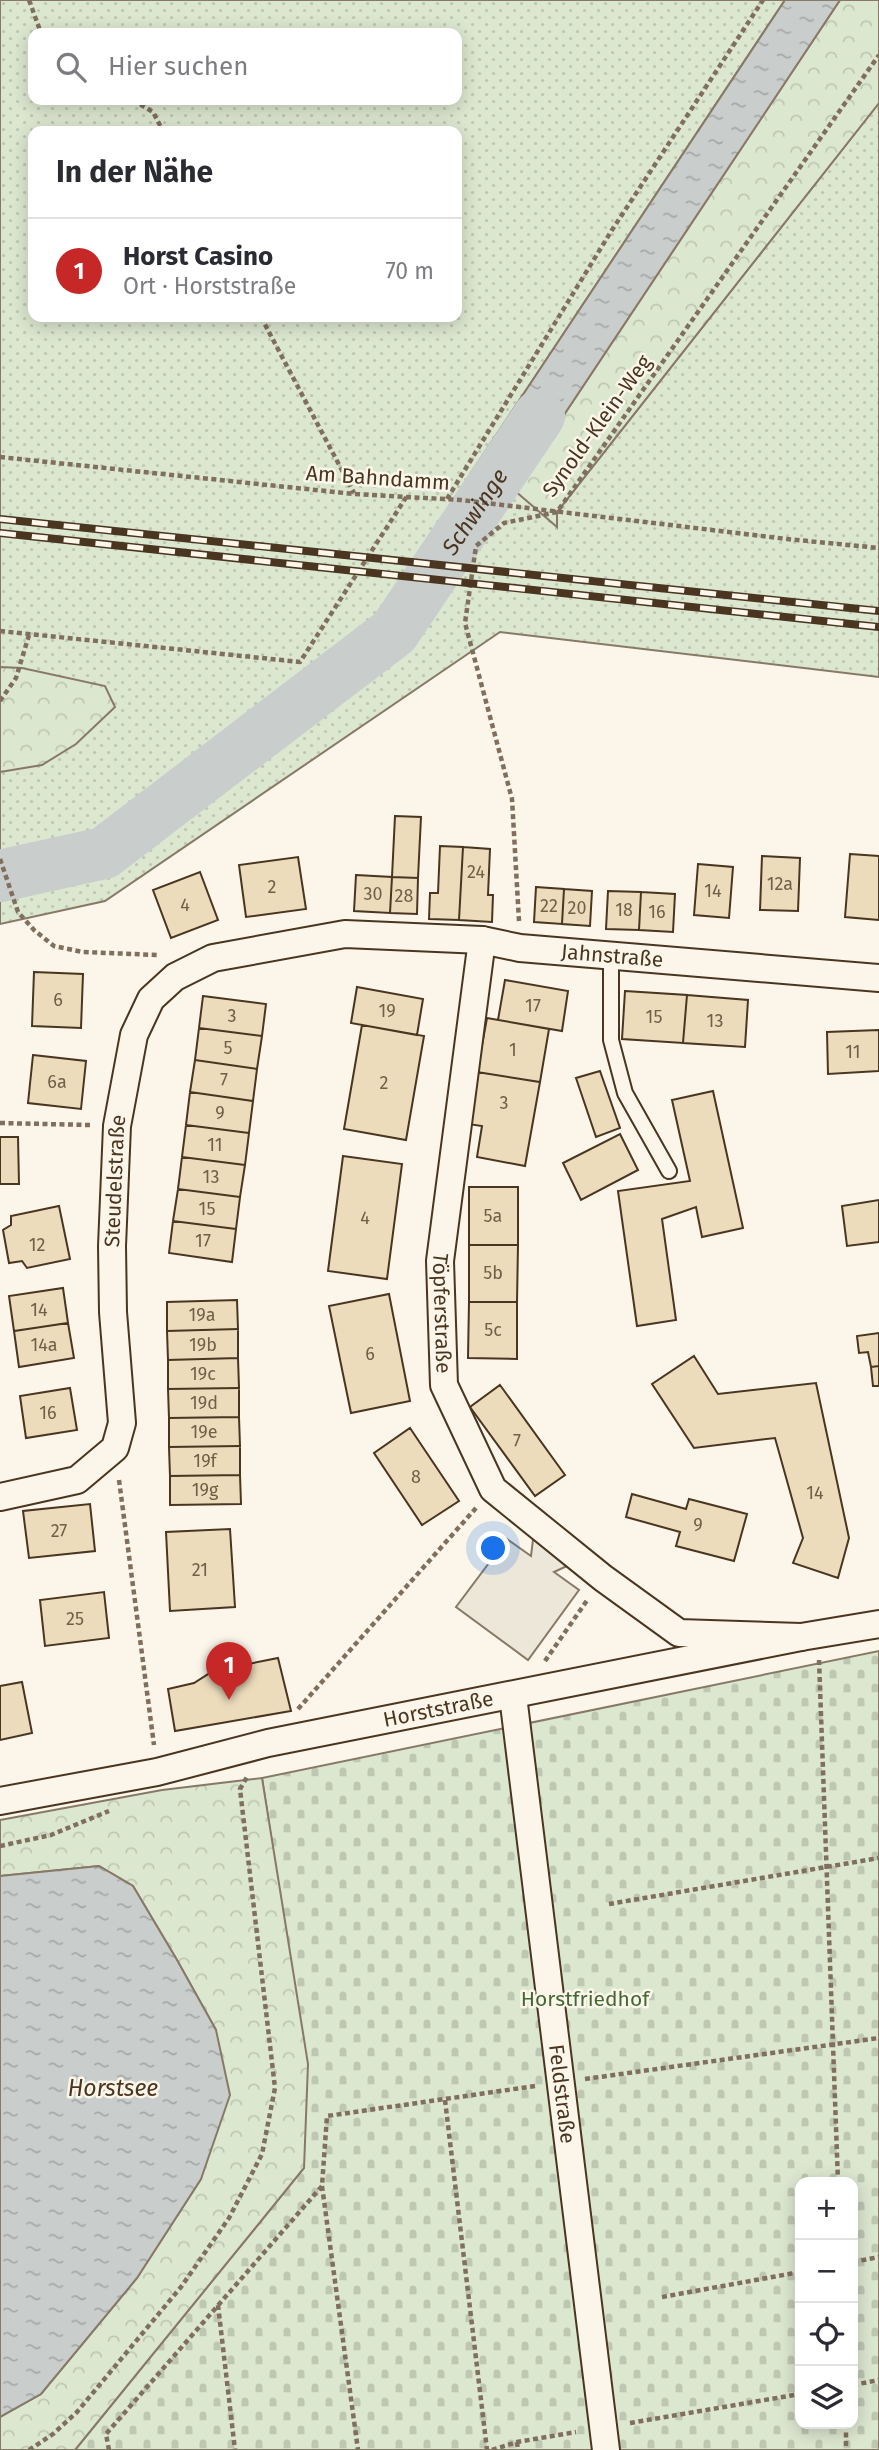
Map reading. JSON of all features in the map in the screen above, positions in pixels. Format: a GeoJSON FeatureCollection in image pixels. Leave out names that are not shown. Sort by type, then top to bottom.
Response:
{"type":"FeatureCollection","features":[{"type":"Feature","properties":{"kind":"street","name":"Jahnstraße"},"geometry":{"type":"LineString","coordinates":[[345,934],[482,940],[520,948],[879,978]]}},
{"type":"Feature","properties":{"kind":"street","name":"Steudelstraße"},"geometry":{"type":"LineString","coordinates":[[115,1447],[122,1423],[113,1312],[112,1246],[117,1126],[134,1035],[151,999],[175,977],[213,958],[345,934]]}},
{"type":"Feature","properties":{"kind":"street","name":"Töpferstraße"},"geometry":{"type":"LineString","coordinates":[[482,940],[440,1261],[444,1385],[493,1489],[603,1578],[679,1633],[810,1636]]}},
{"type":"Feature","properties":{"kind":"street"},"geometry":{"type":"LineString","coordinates":[[0,1497],[77,1480],[115,1447]]}},
{"type":"Feature","properties":{"kind":"street","name":"Horststraße"},"geometry":{"type":"LineString","coordinates":[[0,1801],[158,1772],[268,1743],[879,1624]]}},
{"type":"Feature","properties":{"kind":"street","name":"Feldstraße"},"geometry":{"type":"LineString","coordinates":[[518,1695],[604,2438]]}},
{"type":"Feature","properties":{"kind":"lane"},"geometry":{"type":"LineString","coordinates":[[611,956],[611,1040],[625,1093],[669,1171]]}},
{"type":"Feature","properties":{"kind":"path"},"geometry":{"type":"LineString","coordinates":[[29,0],[39,28]]}},
{"type":"Feature","properties":{"kind":"path"},"geometry":{"type":"LineString","coordinates":[[447,499],[612,230],[763,0]]}},
{"type":"Feature","properties":{"kind":"path","name":"Synold-Klein-Weg"},"geometry":{"type":"LineString","coordinates":[[520,948],[512,799],[465,623],[476,546],[504,523],[557,512],[879,55]]}},
{"type":"Feature","properties":{"kind":"path"},"geometry":{"type":"LineString","coordinates":[[141,105],[153,112],[160,126]]}},
{"type":"Feature","properties":{"kind":"path"},"geometry":{"type":"LineString","coordinates":[[264,322],[354,494]]}},
{"type":"Feature","properties":{"kind":"path","name":"Am Bahndamm"},"geometry":{"type":"LineString","coordinates":[[0,457],[354,494],[461,500],[879,548]]}},
{"type":"Feature","properties":{"kind":"path"},"geometry":{"type":"LineString","coordinates":[[0,631],[300,662],[407,496]]}},
{"type":"Feature","properties":{"kind":"path"},"geometry":{"type":"LineString","coordinates":[[0,701],[16,678],[29,635]]}},
{"type":"Feature","properties":{"kind":"path"},"geometry":{"type":"LineString","coordinates":[[0,859],[18,912],[34,930],[54,946],[83,952],[165,955]]}},
{"type":"Feature","properties":{"kind":"path"},"geometry":{"type":"LineString","coordinates":[[0,1123],[117,1126]]}},
{"type":"Feature","properties":{"kind":"path"},"geometry":{"type":"LineString","coordinates":[[115,1447],[158,1772]]}},
{"type":"Feature","properties":{"kind":"path"},"geometry":{"type":"LineString","coordinates":[[29,2450],[78,2412],[181,2287],[229,2218],[262,2154],[275,2088],[240,1789],[268,1743],[493,1489]]}},
{"type":"Feature","properties":{"kind":"path"},"geometry":{"type":"LineString","coordinates":[[518,1695],[603,1578]]}},
{"type":"Feature","properties":{"kind":"path"},"geometry":{"type":"LineString","coordinates":[[810,1636],[827,1867],[838,2177]]}},
{"type":"Feature","properties":{"kind":"path"},"geometry":{"type":"LineString","coordinates":[[609,1904],[879,1858]]}},
{"type":"Feature","properties":{"kind":"path"},"geometry":{"type":"LineString","coordinates":[[358,2450],[322,2186],[327,2116],[879,2038]]}},
{"type":"Feature","properties":{"kind":"path"},"geometry":{"type":"LineString","coordinates":[[445,2100],[490,2450],[517,2442],[604,2438],[795,2395]]}},
{"type":"Feature","properties":{"kind":"path"},"geometry":{"type":"LineString","coordinates":[[109,2450],[106,2434],[322,2186]]}},
{"type":"Feature","properties":{"kind":"path"},"geometry":{"type":"LineString","coordinates":[[858,2261],[879,2257]]}},
{"type":"Feature","properties":{"kind":"path"},"geometry":{"type":"LineString","coordinates":[[662,2297],[795,2273]]}},
{"type":"Feature","properties":{"kind":"path"},"geometry":{"type":"LineString","coordinates":[[218,2305],[235,2450]]}},
{"type":"Feature","properties":{"kind":"path"},"geometry":{"type":"LineString","coordinates":[[858,2384],[879,2380]]}},
{"type":"Feature","properties":{"kind":"path"},"geometry":{"type":"LineString","coordinates":[[846,2429],[846,2450]]}},
{"type":"Feature","properties":{"kind":"path"},"geometry":{"type":"LineString","coordinates":[[517,2442],[518,2450]]}},
{"type":"Feature","properties":{"kind":"green space"},"geometry":{"type":"Polygon","coordinates":[[[0,0],[785,0],[471,473],[499,476],[557,526],[557,512],[879,103],[879,677],[500,632],[105,901],[0,924],[0,0]]]}},
{"type":"Feature","properties":{"kind":"green space"},"geometry":{"type":"Polygon","coordinates":[[[840,0],[879,0],[879,103],[557,512],[557,527],[514,490],[840,0]]]}},
{"type":"Feature","properties":{"kind":"green space"},"geometry":{"type":"Polygon","coordinates":[[[0,667],[22,668],[105,686],[115,707],[76,744],[42,765],[0,772],[0,667]]]}},
{"type":"Feature","properties":{"kind":"green space","name":"Horstfriedhof"},"geometry":{"type":"Polygon","coordinates":[[[879,1651],[879,2450],[75,2450],[304,2168],[281,1902],[262,1778],[879,1651]]]}},
{"type":"Feature","properties":{"kind":"green space"},"geometry":{"type":"Polygon","coordinates":[[[262,1778],[308,2064],[304,2168],[75,2450],[0,2450],[0,2417],[41,2394],[137,2278],[201,2179],[216,2030],[133,1886],[99,1866],[0,1876],[0,1820],[162,1790],[262,1778]]]}},
{"type":"Feature","properties":{"kind":"shaded area"},"geometry":{"type":"Polygon","coordinates":[[[535,1523],[580,1560],[554,1572],[579,1590],[528,1660],[456,1607],[507,1539],[531,1556],[535,1523]]]}},
{"type":"Feature","properties":{"kind":"water"},"geometry":{"type":"Polygon","coordinates":[[[785,0],[840,0],[514,490],[499,476],[471,473],[785,0]]]}},
{"type":"Feature","properties":{"kind":"water","name":"Horstsee"},"geometry":{"type":"Polygon","coordinates":[[[99,1866],[133,1886],[177,1960],[216,2030],[230,2095],[201,2179],[137,2278],[41,2394],[0,2417],[0,1876],[99,1866]]]}},
{"type":"Feature","properties":{"kind":"building"},"geometry":{"type":"Polygon","coordinates":[[[395,816],[421,817],[418,878],[392,877],[395,816]]]}},
{"type":"Feature","properties":{"kind":"building"},"geometry":{"type":"Polygon","coordinates":[[[440,846],[463,847],[459,920],[429,919],[430,893],[438,893],[440,846]]]}},
{"type":"Feature","properties":{"kind":"building"},"geometry":{"type":"Polygon","coordinates":[[[463,847],[490,849],[488,895],[493,895],[492,922],[459,920],[463,847]]]}},
{"type":"Feature","properties":{"kind":"building"},"geometry":{"type":"Polygon","coordinates":[[[850,854],[879,856],[879,920],[845,917],[850,854]]]}},
{"type":"Feature","properties":{"kind":"building"},"geometry":{"type":"Polygon","coordinates":[[[762,856],[800,858],[798,911],[760,910],[762,856]]]}},
{"type":"Feature","properties":{"kind":"building"},"geometry":{"type":"Polygon","coordinates":[[[298,857],[306,909],[246,917],[239,865],[298,857]]]}},
{"type":"Feature","properties":{"kind":"building"},"geometry":{"type":"Polygon","coordinates":[[[698,864],[733,867],[729,918],[694,915],[698,864]]]}},
{"type":"Feature","properties":{"kind":"building"},"geometry":{"type":"Polygon","coordinates":[[[200,872],[218,920],[171,938],[153,890],[200,872]]]}},
{"type":"Feature","properties":{"kind":"building"},"geometry":{"type":"Polygon","coordinates":[[[356,875],[392,877],[390,913],[354,911],[356,875]]]}},
{"type":"Feature","properties":{"kind":"building"},"geometry":{"type":"Polygon","coordinates":[[[392,877],[418,878],[417,914],[390,913],[392,877]]]}},
{"type":"Feature","properties":{"kind":"building"},"geometry":{"type":"Polygon","coordinates":[[[536,887],[564,889],[562,924],[534,922],[536,887]]]}},
{"type":"Feature","properties":{"kind":"building"},"geometry":{"type":"Polygon","coordinates":[[[564,889],[592,891],[590,926],[562,924],[564,889]]]}},
{"type":"Feature","properties":{"kind":"building"},"geometry":{"type":"Polygon","coordinates":[[[608,891],[641,892],[639,930],[606,929],[608,891]]]}},
{"type":"Feature","properties":{"kind":"building"},"geometry":{"type":"Polygon","coordinates":[[[641,892],[675,894],[673,932],[639,930],[641,892]]]}},
{"type":"Feature","properties":{"kind":"building"},"geometry":{"type":"Polygon","coordinates":[[[34,972],[83,974],[81,1028],[32,1026],[34,972]]]}},
{"type":"Feature","properties":{"kind":"building"},"geometry":{"type":"Polygon","coordinates":[[[505,980],[568,991],[562,1031],[498,1020],[505,980]]]}},
{"type":"Feature","properties":{"kind":"building"},"geometry":{"type":"Polygon","coordinates":[[[357,987],[423,999],[417,1035],[351,1023],[357,987]]]}},
{"type":"Feature","properties":{"kind":"building"},"geometry":{"type":"Polygon","coordinates":[[[625,991],[687,995],[683,1043],[622,1039],[625,991]]]}},
{"type":"Feature","properties":{"kind":"building"},"geometry":{"type":"Polygon","coordinates":[[[687,995],[748,1000],[745,1047],[683,1043],[687,995]]]}},
{"type":"Feature","properties":{"kind":"building"},"geometry":{"type":"Polygon","coordinates":[[[203,996],[266,1004],[262,1036],[199,1028],[203,996]]]}},
{"type":"Feature","properties":{"kind":"building"},"geometry":{"type":"Polygon","coordinates":[[[487,1018],[549,1029],[540,1082],[477,1072],[487,1018]]]}},
{"type":"Feature","properties":{"kind":"building"},"geometry":{"type":"Polygon","coordinates":[[[362,1025],[424,1036],[406,1140],[344,1129],[362,1025]]]}},
{"type":"Feature","properties":{"kind":"building"},"geometry":{"type":"Polygon","coordinates":[[[199,1028],[262,1036],[257,1069],[195,1060],[199,1028]]]}},
{"type":"Feature","properties":{"kind":"building"},"geometry":{"type":"Polygon","coordinates":[[[879,1030],[879,1071],[828,1074],[827,1032],[879,1030]]]}},
{"type":"Feature","properties":{"kind":"building"},"geometry":{"type":"Polygon","coordinates":[[[33,1055],[86,1061],[81,1109],[28,1103],[33,1055]]]}},
{"type":"Feature","properties":{"kind":"building"},"geometry":{"type":"Polygon","coordinates":[[[195,1060],[257,1069],[253,1101],[190,1092],[195,1060]]]}},
{"type":"Feature","properties":{"kind":"building"},"geometry":{"type":"Polygon","coordinates":[[[600,1071],[620,1128],[596,1137],[576,1078],[600,1071]]]}},
{"type":"Feature","properties":{"kind":"building"},"geometry":{"type":"Polygon","coordinates":[[[477,1072],[540,1082],[525,1166],[477,1157],[482,1126],[468,1124],[477,1072]]]}},
{"type":"Feature","properties":{"kind":"building"},"geometry":{"type":"Polygon","coordinates":[[[713,1091],[743,1228],[702,1237],[696,1207],[662,1219],[676,1320],[637,1326],[618,1191],[690,1181],[672,1100],[713,1091]]]}},
{"type":"Feature","properties":{"kind":"building"},"geometry":{"type":"Polygon","coordinates":[[[190,1092],[253,1101],[249,1133],[186,1125],[190,1092]]]}},
{"type":"Feature","properties":{"kind":"building"},"geometry":{"type":"Polygon","coordinates":[[[186,1125],[249,1133],[245,1165],[182,1157],[186,1125]]]}},
{"type":"Feature","properties":{"kind":"building"},"geometry":{"type":"Polygon","coordinates":[[[620,1134],[638,1170],[581,1200],[563,1163],[620,1134]]]}},
{"type":"Feature","properties":{"kind":"building"},"geometry":{"type":"Polygon","coordinates":[[[0,1137],[18,1137],[19,1184],[0,1184],[0,1137]]]}},
{"type":"Feature","properties":{"kind":"building"},"geometry":{"type":"Polygon","coordinates":[[[343,1156],[402,1164],[387,1279],[328,1271],[343,1156]]]}},
{"type":"Feature","properties":{"kind":"building"},"geometry":{"type":"Polygon","coordinates":[[[182,1157],[245,1165],[240,1197],[178,1189],[182,1157]]]}},
{"type":"Feature","properties":{"kind":"building"},"geometry":{"type":"Polygon","coordinates":[[[469,1187],[518,1187],[518,1245],[469,1245],[469,1187]]]}},
{"type":"Feature","properties":{"kind":"building"},"geometry":{"type":"Polygon","coordinates":[[[178,1189],[240,1197],[236,1229],[173,1221],[178,1189]]]}},
{"type":"Feature","properties":{"kind":"building"},"geometry":{"type":"Polygon","coordinates":[[[879,1200],[879,1242],[847,1246],[842,1206],[879,1200]]]}},
{"type":"Feature","properties":{"kind":"building"},"geometry":{"type":"Polygon","coordinates":[[[59,1206],[70,1259],[27,1268],[22,1261],[9,1263],[3,1230],[11,1225],[11,1216],[59,1206]]]}},
{"type":"Feature","properties":{"kind":"building"},"geometry":{"type":"Polygon","coordinates":[[[173,1221],[236,1229],[232,1262],[169,1253],[173,1221]]]}},
{"type":"Feature","properties":{"kind":"building"},"geometry":{"type":"Polygon","coordinates":[[[469,1245],[518,1245],[517,1302],[469,1302],[469,1245]]]}},
{"type":"Feature","properties":{"kind":"building"},"geometry":{"type":"Polygon","coordinates":[[[63,1288],[68,1323],[14,1331],[9,1296],[63,1288]]]}},
{"type":"Feature","properties":{"kind":"building"},"geometry":{"type":"Polygon","coordinates":[[[389,1294],[410,1401],[351,1413],[329,1306],[389,1294]]]}},
{"type":"Feature","properties":{"kind":"building"},"geometry":{"type":"Polygon","coordinates":[[[237,1300],[238,1329],[167,1331],[167,1302],[237,1300]]]}},
{"type":"Feature","properties":{"kind":"building"},"geometry":{"type":"Polygon","coordinates":[[[469,1302],[517,1302],[517,1359],[468,1358],[469,1302]]]}},
{"type":"Feature","properties":{"kind":"building"},"geometry":{"type":"Polygon","coordinates":[[[68,1323],[74,1358],[19,1367],[14,1331],[68,1323]]]}},
{"type":"Feature","properties":{"kind":"building"},"geometry":{"type":"Polygon","coordinates":[[[238,1329],[238,1358],[168,1360],[167,1331],[238,1329]]]}},
{"type":"Feature","properties":{"kind":"building"},"geometry":{"type":"Polygon","coordinates":[[[879,1333],[879,1366],[871,1367],[868,1352],[859,1353],[857,1336],[879,1333]]]}},
{"type":"Feature","properties":{"kind":"building"},"geometry":{"type":"Polygon","coordinates":[[[694,1356],[718,1394],[816,1383],[849,1538],[838,1578],[793,1563],[803,1538],[775,1438],[694,1448],[652,1384],[694,1356]]]}},
{"type":"Feature","properties":{"kind":"building"},"geometry":{"type":"Polygon","coordinates":[[[238,1358],[239,1388],[168,1389],[168,1360],[238,1358]]]}},
{"type":"Feature","properties":{"kind":"building"},"geometry":{"type":"Polygon","coordinates":[[[879,1366],[879,1386],[873,1386],[871,1367],[879,1366]]]}},
{"type":"Feature","properties":{"kind":"building"},"geometry":{"type":"Polygon","coordinates":[[[500,1385],[565,1475],[535,1496],[470,1407],[500,1385]]]}},
{"type":"Feature","properties":{"kind":"building"},"geometry":{"type":"Polygon","coordinates":[[[70,1388],[77,1430],[26,1438],[20,1396],[70,1388]]]}},
{"type":"Feature","properties":{"kind":"building"},"geometry":{"type":"Polygon","coordinates":[[[239,1388],[239,1417],[169,1418],[168,1389],[239,1388]]]}},
{"type":"Feature","properties":{"kind":"building"},"geometry":{"type":"Polygon","coordinates":[[[239,1417],[240,1446],[169,1447],[169,1418],[239,1417]]]}},
{"type":"Feature","properties":{"kind":"building"},"geometry":{"type":"Polygon","coordinates":[[[410,1428],[459,1501],[422,1525],[374,1453],[410,1428]]]}},
{"type":"Feature","properties":{"kind":"building"},"geometry":{"type":"Polygon","coordinates":[[[240,1446],[240,1475],[170,1476],[169,1447],[240,1446]]]}},
{"type":"Feature","properties":{"kind":"building"},"geometry":{"type":"Polygon","coordinates":[[[240,1475],[241,1504],[170,1505],[170,1476],[240,1475]]]}},
{"type":"Feature","properties":{"kind":"building"},"geometry":{"type":"Polygon","coordinates":[[[632,1494],[686,1509],[689,1499],[747,1514],[734,1561],[676,1546],[680,1532],[626,1517],[632,1494]]]}},
{"type":"Feature","properties":{"kind":"building"},"geometry":{"type":"Polygon","coordinates":[[[90,1504],[95,1551],[29,1558],[23,1511],[90,1504]]]}},
{"type":"Feature","properties":{"kind":"building"},"geometry":{"type":"Polygon","coordinates":[[[230,1529],[235,1607],[170,1611],[166,1532],[230,1529]]]}},
{"type":"Feature","properties":{"kind":"building"},"geometry":{"type":"Polygon","coordinates":[[[104,1592],[109,1638],[45,1646],[40,1600],[104,1592]]]}},
{"type":"Feature","properties":{"kind":"building"},"geometry":{"type":"Polygon","coordinates":[[[278,1658],[291,1711],[175,1731],[168,1689],[194,1683],[213,1671],[278,1658]]]}},
{"type":"Feature","properties":{"kind":"building"},"geometry":{"type":"Polygon","coordinates":[[[22,1682],[32,1733],[0,1740],[0,1686],[22,1682]]]}},
{"type":"Feature","properties":{"kind":"waterway","name":"Schwinge"},"geometry":{"type":"LineString","coordinates":[[0,876],[104,853],[394,632],[539,416]]}},
{"type":"Feature","properties":{"kind":"railway"},"geometry":{"type":"LineString","coordinates":[[0,519],[879,611]]}},
{"type":"Feature","properties":{"kind":"railway"},"geometry":{"type":"LineString","coordinates":[[0,533],[879,627]]}},
{"type":"Feature","properties":{"kind":"place","name":"Horst Casino"},"geometry":{"type":"Point","coordinates":[229,1700]}}]}
